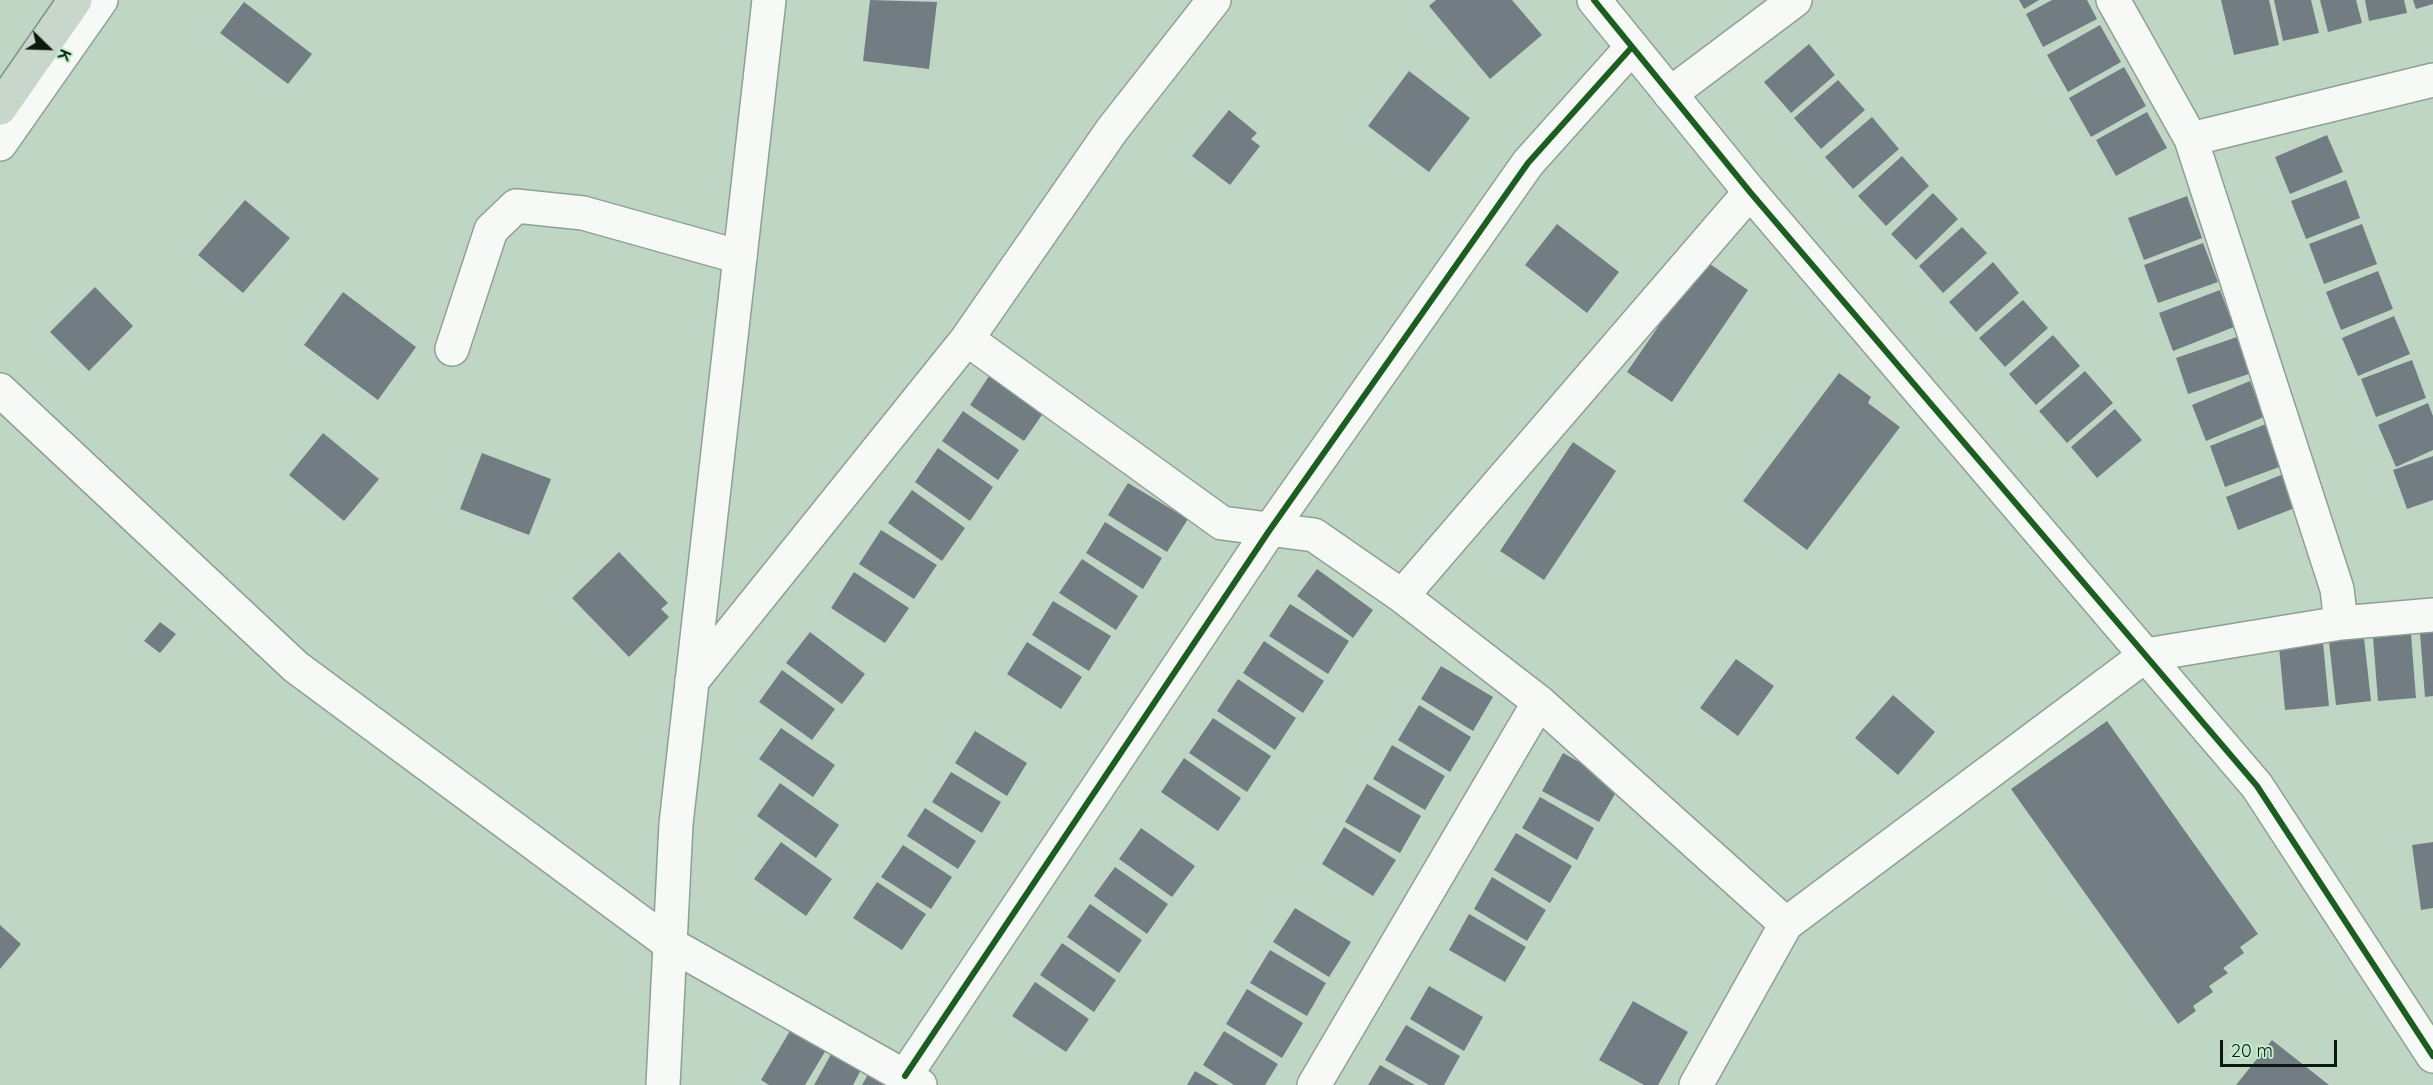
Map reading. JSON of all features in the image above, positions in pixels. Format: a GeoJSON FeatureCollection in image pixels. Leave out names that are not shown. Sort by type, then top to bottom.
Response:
{"type":"FeatureCollection","features":[{"type":"Feature","properties":{"kind":"highway"},"geometry":{"type":"LineString","coordinates":[[0,108],[75,0]]}},
{"type":"Feature","properties":{"kind":"street"},"geometry":{"type":"LineString","coordinates":[[0,144],[101,0]]}},
{"type":"Feature","properties":{"kind":"street"},"geometry":{"type":"LineString","coordinates":[[663,1085],[676,824],[769,0]]}},
{"type":"Feature","properties":{"kind":"street"},"geometry":{"type":"LineString","coordinates":[[692,681],[967,339],[1112,130],[1214,0]]}},
{"type":"Feature","properties":{"kind":"street"},"geometry":{"type":"LineString","coordinates":[[1594,0],[1750,192],[2257,786],[2433,1056]]}},
{"type":"Feature","properties":{"kind":"street"},"geometry":{"type":"LineString","coordinates":[[1670,94],[1795,0]]}},
{"type":"Feature","properties":{"kind":"street"},"geometry":{"type":"LineString","coordinates":[[2113,0],[2191,140],[2337,589],[2341,623]]}},
{"type":"Feature","properties":{"kind":"street"},"geometry":{"type":"LineString","coordinates":[[0,390],[296,667],[670,944],[913,1080],[1269,531],[1528,163],[1632,47]]}},
{"type":"Feature","properties":{"kind":"street"},"geometry":{"type":"LineString","coordinates":[[2191,140],[2433,80]]}},
{"type":"Feature","properties":{"kind":"street"},"geometry":{"type":"LineString","coordinates":[[1402,596],[1750,192]]}},
{"type":"Feature","properties":{"kind":"street"},"geometry":{"type":"LineString","coordinates":[[452,349],[491,230],[516,206],[583,213],[740,257]]}},
{"type":"Feature","properties":{"kind":"street"},"geometry":{"type":"LineString","coordinates":[[967,339],[1222,523],[1314,536],[1402,596],[1539,702],[1786,924]]}},
{"type":"Feature","properties":{"kind":"street"},"geometry":{"type":"LineString","coordinates":[[1696,1085],[1786,924],[2146,655],[2341,623],[2433,615]]}},
{"type":"Feature","properties":{"kind":"street"},"geometry":{"type":"LineString","coordinates":[[1314,1085],[1539,702]]}},
{"type":"Feature","properties":{"kind":"building"},"geometry":{"type":"Polygon","coordinates":[[[870,0],[937,2],[929,69],[863,61],[870,0]]]}},
{"type":"Feature","properties":{"kind":"building"},"geometry":{"type":"Polygon","coordinates":[[[1436,0],[1512,0],[1542,35],[1490,79],[1429,6],[1436,0]]]}},
{"type":"Feature","properties":{"kind":"building"},"geometry":{"type":"Polygon","coordinates":[[[2019,0],[2039,0],[2024,9],[2019,0]]]}},
{"type":"Feature","properties":{"kind":"building"},"geometry":{"type":"Polygon","coordinates":[[[2052,0],[2087,0],[2097,19],[2043,47],[2026,14],[2052,0]]]}},
{"type":"Feature","properties":{"kind":"building"},"geometry":{"type":"Polygon","coordinates":[[[2221,0],[2269,0],[2279,45],[2234,55],[2221,0]]]}},
{"type":"Feature","properties":{"kind":"building"},"geometry":{"type":"Polygon","coordinates":[[[2274,0],[2311,0],[2319,33],[2283,41],[2274,0]]]}},
{"type":"Feature","properties":{"kind":"building"},"geometry":{"type":"Polygon","coordinates":[[[2320,0],[2356,0],[2362,23],[2328,32],[2320,0]]]}},
{"type":"Feature","properties":{"kind":"building"},"geometry":{"type":"Polygon","coordinates":[[[2365,0],[2404,0],[2407,13],[2369,21],[2365,0]]]}},
{"type":"Feature","properties":{"kind":"building"},"geometry":{"type":"Polygon","coordinates":[[[2413,0],[2433,0],[2433,4],[2416,9],[2413,0]]]}},
{"type":"Feature","properties":{"kind":"building"},"geometry":{"type":"Polygon","coordinates":[[[244,2],[312,54],[288,84],[220,33],[244,2]]]}},
{"type":"Feature","properties":{"kind":"building"},"geometry":{"type":"Polygon","coordinates":[[[2100,25],[2121,62],[2068,92],[2047,55],[2100,25]]]}},
{"type":"Feature","properties":{"kind":"building"},"geometry":{"type":"Polygon","coordinates":[[[1809,44],[1835,75],[1791,113],[1764,82],[1809,44]]]}},
{"type":"Feature","properties":{"kind":"building"},"geometry":{"type":"Polygon","coordinates":[[[2124,67],[2146,106],[2091,137],[2069,98],[2124,67]]]}},
{"type":"Feature","properties":{"kind":"building"},"geometry":{"type":"Polygon","coordinates":[[[1409,71],[1470,118],[1429,172],[1368,126],[1409,71]]]}},
{"type":"Feature","properties":{"kind":"building"},"geometry":{"type":"Polygon","coordinates":[[[1838,80],[1865,110],[1821,149],[1794,118],[1838,80]]]}},
{"type":"Feature","properties":{"kind":"building"},"geometry":{"type":"Polygon","coordinates":[[[1229,110],[1257,133],[1251,139],[1260,146],[1230,185],[1192,156],[1229,110]]]}},
{"type":"Feature","properties":{"kind":"building"},"geometry":{"type":"Polygon","coordinates":[[[2147,112],[2167,148],[2116,176],[2096,140],[2147,112]]]}},
{"type":"Feature","properties":{"kind":"building"},"geometry":{"type":"Polygon","coordinates":[[[1872,117],[1899,149],[1853,189],[1825,157],[1872,117]]]}},
{"type":"Feature","properties":{"kind":"building"},"geometry":{"type":"Polygon","coordinates":[[[2327,135],[2343,172],[2290,194],[2275,157],[2327,135]]]}},
{"type":"Feature","properties":{"kind":"building"},"geometry":{"type":"Polygon","coordinates":[[[1902,156],[1929,186],[1886,226],[1858,196],[1902,156]]]}},
{"type":"Feature","properties":{"kind":"building"},"geometry":{"type":"Polygon","coordinates":[[[2346,180],[2360,218],[2306,239],[2291,201],[2346,180]]]}},
{"type":"Feature","properties":{"kind":"building"},"geometry":{"type":"Polygon","coordinates":[[[1933,193],[1958,219],[1916,260],[1891,234],[1933,193]]]}},
{"type":"Feature","properties":{"kind":"building"},"geometry":{"type":"Polygon","coordinates":[[[2187,196],[2202,238],[2144,260],[2128,218],[2187,196]]]}},
{"type":"Feature","properties":{"kind":"building"},"geometry":{"type":"Polygon","coordinates":[[[245,200],[290,238],[243,293],[198,255],[245,200]]]}},
{"type":"Feature","properties":{"kind":"building"},"geometry":{"type":"Polygon","coordinates":[[[1557,224],[1619,272],[1587,313],[1525,265],[1557,224]]]}},
{"type":"Feature","properties":{"kind":"building"},"geometry":{"type":"Polygon","coordinates":[[[2362,224],[2377,264],[2324,284],[2309,244],[2362,224]]]}},
{"type":"Feature","properties":{"kind":"building"},"geometry":{"type":"Polygon","coordinates":[[[1962,227],[1987,253],[1943,293],[1919,266],[1962,227]]]}},
{"type":"Feature","properties":{"kind":"building"},"geometry":{"type":"Polygon","coordinates":[[[2203,243],[2218,282],[2158,303],[2144,265],[2203,243]]]}},
{"type":"Feature","properties":{"kind":"building"},"geometry":{"type":"Polygon","coordinates":[[[1704,260],[1748,290],[1672,402],[1627,372],[1704,260]]]}},
{"type":"Feature","properties":{"kind":"building"},"geometry":{"type":"Polygon","coordinates":[[[1993,262],[2019,293],[1976,332],[1949,302],[1993,262]]]}},
{"type":"Feature","properties":{"kind":"building"},"geometry":{"type":"Polygon","coordinates":[[[2378,271],[2393,309],[2341,330],[2326,292],[2378,271]]]}},
{"type":"Feature","properties":{"kind":"building"},"geometry":{"type":"Polygon","coordinates":[[[95,287],[133,326],[89,371],[50,332],[95,287]]]}},
{"type":"Feature","properties":{"kind":"building"},"geometry":{"type":"Polygon","coordinates":[[[2220,290],[2234,327],[2173,351],[2159,313],[2220,290]]]}},
{"type":"Feature","properties":{"kind":"building"},"geometry":{"type":"Polygon","coordinates":[[[343,292],[416,347],[378,400],[304,345],[343,292]]]}},
{"type":"Feature","properties":{"kind":"building"},"geometry":{"type":"Polygon","coordinates":[[[2023,300],[2048,328],[2005,367],[1979,338],[2023,300]]]}},
{"type":"Feature","properties":{"kind":"building"},"geometry":{"type":"Polygon","coordinates":[[[2394,316],[2410,354],[2358,376],[2342,338],[2394,316]]]}},
{"type":"Feature","properties":{"kind":"building"},"geometry":{"type":"Polygon","coordinates":[[[2053,335],[2080,366],[2036,405],[2009,374],[2053,335]]]}},
{"type":"Feature","properties":{"kind":"building"},"geometry":{"type":"Polygon","coordinates":[[[2237,337],[2249,374],[2188,394],[2176,358],[2237,337]]]}},
{"type":"Feature","properties":{"kind":"building"},"geometry":{"type":"Polygon","coordinates":[[[2412,360],[2426,398],[2376,417],[2361,379],[2412,360]]]}},
{"type":"Feature","properties":{"kind":"building"},"geometry":{"type":"Polygon","coordinates":[[[2085,371],[2113,403],[2067,443],[2039,411],[2085,371]]]}},
{"type":"Feature","properties":{"kind":"building"},"geometry":{"type":"Polygon","coordinates":[[[991,373],[1046,409],[1024,441],[970,405],[991,373]]]}},
{"type":"Feature","properties":{"kind":"building"},"geometry":{"type":"Polygon","coordinates":[[[1839,373],[1871,397],[1868,403],[1900,427],[1807,550],[1743,501],[1839,373]]]}},
{"type":"Feature","properties":{"kind":"building"},"geometry":{"type":"Polygon","coordinates":[[[2250,381],[2264,417],[2206,441],[2192,405],[2250,381]]]}},
{"type":"Feature","properties":{"kind":"building"},"geometry":{"type":"Polygon","coordinates":[[[2428,403],[2433,416],[2433,450],[2396,467],[2378,425],[2428,403]]]}},
{"type":"Feature","properties":{"kind":"building"},"geometry":{"type":"Polygon","coordinates":[[[2115,409],[2142,440],[2097,478],[2071,447],[2115,409]]]}},
{"type":"Feature","properties":{"kind":"building"},"geometry":{"type":"Polygon","coordinates":[[[963,411],[1019,450],[998,480],[942,441],[963,411]]]}},
{"type":"Feature","properties":{"kind":"building"},"geometry":{"type":"Polygon","coordinates":[[[2266,424],[2282,466],[2225,487],[2210,446],[2266,424]]]}},
{"type":"Feature","properties":{"kind":"building"},"geometry":{"type":"Polygon","coordinates":[[[323,433],[379,479],[344,521],[289,475],[323,433]]]}},
{"type":"Feature","properties":{"kind":"building"},"geometry":{"type":"Polygon","coordinates":[[[1573,442],[1616,471],[1544,580],[1500,551],[1573,442]]]}},
{"type":"Feature","properties":{"kind":"building"},"geometry":{"type":"Polygon","coordinates":[[[938,448],[993,487],[970,521],[915,482],[938,448]]]}},
{"type":"Feature","properties":{"kind":"building"},"geometry":{"type":"Polygon","coordinates":[[[482,453],[551,479],[529,535],[460,509],[482,453]]]}},
{"type":"Feature","properties":{"kind":"building"},"geometry":{"type":"Polygon","coordinates":[[[2433,456],[2433,500],[2407,509],[2393,470],[2433,456]]]}},
{"type":"Feature","properties":{"kind":"building"},"geometry":{"type":"Polygon","coordinates":[[[2286,473],[2300,506],[2238,530],[2226,497],[2286,473]]]}},
{"type":"Feature","properties":{"kind":"building"},"geometry":{"type":"Polygon","coordinates":[[[1128,483],[1188,519],[1167,552],[1108,515],[1128,483]]]}},
{"type":"Feature","properties":{"kind":"building"},"geometry":{"type":"Polygon","coordinates":[[[912,490],[965,528],[942,561],[888,523],[912,490]]]}},
{"type":"Feature","properties":{"kind":"building"},"geometry":{"type":"Polygon","coordinates":[[[1105,522],[1162,558],[1143,589],[1086,553],[1105,522]]]}},
{"type":"Feature","properties":{"kind":"building"},"geometry":{"type":"Polygon","coordinates":[[[881,530],[937,565],[914,599],[859,564],[881,530]]]}},
{"type":"Feature","properties":{"kind":"building"},"geometry":{"type":"Polygon","coordinates":[[[619,552],[668,603],[661,609],[669,617],[629,657],[572,598],[619,552]]]}},
{"type":"Feature","properties":{"kind":"building"},"geometry":{"type":"Polygon","coordinates":[[[1082,559],[1138,596],[1116,630],[1059,593],[1082,559]]]}},
{"type":"Feature","properties":{"kind":"building"},"geometry":{"type":"Polygon","coordinates":[[[1317,569],[1373,610],[1353,638],[1297,596],[1317,569]]]}},
{"type":"Feature","properties":{"kind":"building"},"geometry":{"type":"Polygon","coordinates":[[[854,572],[909,608],[885,643],[831,608],[854,572]]]}},
{"type":"Feature","properties":{"kind":"building"},"geometry":{"type":"Polygon","coordinates":[[[1053,601],[1111,636],[1089,671],[1032,635],[1053,601]]]}},
{"type":"Feature","properties":{"kind":"building"},"geometry":{"type":"Polygon","coordinates":[[[1290,604],[1349,641],[1328,674],[1269,636],[1290,604]]]}},
{"type":"Feature","properties":{"kind":"building"},"geometry":{"type":"Polygon","coordinates":[[[160,622],[176,634],[160,653],[144,641],[160,622]]]}},
{"type":"Feature","properties":{"kind":"building"},"geometry":{"type":"Polygon","coordinates":[[[810,632],[865,674],[842,704],[786,663],[810,632]]]}},
{"type":"Feature","properties":{"kind":"building"},"geometry":{"type":"Polygon","coordinates":[[[2433,632],[2433,696],[2425,697],[2420,633],[2433,632]]]}},
{"type":"Feature","properties":{"kind":"building"},"geometry":{"type":"Polygon","coordinates":[[[2411,634],[2416,698],[2378,701],[2373,637],[2411,634]]]}},
{"type":"Feature","properties":{"kind":"building"},"geometry":{"type":"Polygon","coordinates":[[[2364,638],[2371,701],[2336,705],[2329,642],[2364,638]]]}},
{"type":"Feature","properties":{"kind":"building"},"geometry":{"type":"Polygon","coordinates":[[[1264,641],[1324,681],[1303,713],[1243,673],[1264,641]]]}},
{"type":"Feature","properties":{"kind":"building"},"geometry":{"type":"Polygon","coordinates":[[[1027,642],[1082,677],[1061,709],[1007,674],[1027,642]]]}},
{"type":"Feature","properties":{"kind":"building"},"geometry":{"type":"Polygon","coordinates":[[[2323,642],[2329,706],[2285,710],[2279,647],[2323,642]]]}},
{"type":"Feature","properties":{"kind":"building"},"geometry":{"type":"Polygon","coordinates":[[[1736,659],[1774,686],[1738,736],[1700,708],[1736,659]]]}},
{"type":"Feature","properties":{"kind":"building"},"geometry":{"type":"Polygon","coordinates":[[[1441,666],[1493,697],[1473,731],[1421,699],[1441,666]]]}},
{"type":"Feature","properties":{"kind":"building"},"geometry":{"type":"Polygon","coordinates":[[[782,670],[835,709],[812,740],[759,702],[782,670]]]}},
{"type":"Feature","properties":{"kind":"building"},"geometry":{"type":"Polygon","coordinates":[[[1238,679],[1296,718],[1275,750],[1217,711],[1238,679]]]}},
{"type":"Feature","properties":{"kind":"building"},"geometry":{"type":"Polygon","coordinates":[[[1893,695],[1935,732],[1898,775],[1855,738],[1893,695]]]}},
{"type":"Feature","properties":{"kind":"building"},"geometry":{"type":"Polygon","coordinates":[[[1419,705],[1471,737],[1450,772],[1398,740],[1419,705]]]}},
{"type":"Feature","properties":{"kind":"building"},"geometry":{"type":"Polygon","coordinates":[[[1213,718],[1271,756],[1247,792],[1189,753],[1213,718]]]}},
{"type":"Feature","properties":{"kind":"building"},"geometry":{"type":"Polygon","coordinates":[[[2107,721],[2258,934],[2240,947],[2244,953],[2223,968],[2228,973],[2209,986],[2213,992],[2193,1006],[2196,1011],[2178,1024],[2011,789],[2107,721]]]}},
{"type":"Feature","properties":{"kind":"building"},"geometry":{"type":"Polygon","coordinates":[[[781,728],[835,765],[813,797],[759,759],[781,728]]]}},
{"type":"Feature","properties":{"kind":"building"},"geometry":{"type":"Polygon","coordinates":[[[975,731],[1027,763],[1007,796],[955,763],[975,731]]]}},
{"type":"Feature","properties":{"kind":"building"},"geometry":{"type":"Polygon","coordinates":[[[1392,745],[1445,776],[1425,810],[1373,779],[1392,745]]]}},
{"type":"Feature","properties":{"kind":"building"},"geometry":{"type":"Polygon","coordinates":[[[1563,753],[1620,785],[1599,822],[1542,791],[1563,753]]]}},
{"type":"Feature","properties":{"kind":"building"},"geometry":{"type":"Polygon","coordinates":[[[1184,758],[1241,798],[1218,831],[1161,792],[1184,758]]]}},
{"type":"Feature","properties":{"kind":"building"},"geometry":{"type":"Polygon","coordinates":[[[951,772],[1001,802],[982,833],[932,802],[951,772]]]}},
{"type":"Feature","properties":{"kind":"building"},"geometry":{"type":"Polygon","coordinates":[[[780,783],[839,825],[816,858],[757,816],[780,783]]]}},
{"type":"Feature","properties":{"kind":"building"},"geometry":{"type":"Polygon","coordinates":[[[1367,784],[1421,816],[1400,853],[1345,822],[1367,784]]]}},
{"type":"Feature","properties":{"kind":"building"},"geometry":{"type":"Polygon","coordinates":[[[1540,797],[1594,828],[1577,860],[1522,828],[1540,797]]]}},
{"type":"Feature","properties":{"kind":"building"},"geometry":{"type":"Polygon","coordinates":[[[925,808],[976,841],[958,869],[907,836],[925,808]]]}},
{"type":"Feature","properties":{"kind":"building"},"geometry":{"type":"Polygon","coordinates":[[[1344,827],[1396,860],[1373,896],[1322,864],[1344,827]]]}},
{"type":"Feature","properties":{"kind":"building"},"geometry":{"type":"Polygon","coordinates":[[[1141,828],[1195,866],[1172,897],[1119,859],[1141,828]]]}},
{"type":"Feature","properties":{"kind":"building"},"geometry":{"type":"Polygon","coordinates":[[[1516,833],[1572,866],[1550,903],[1494,870],[1516,833]]]}},
{"type":"Feature","properties":{"kind":"building"},"geometry":{"type":"Polygon","coordinates":[[[781,842],[832,879],[806,916],[754,879],[781,842]]]}},
{"type":"Feature","properties":{"kind":"building"},"geometry":{"type":"Polygon","coordinates":[[[2433,842],[2433,908],[2421,910],[2412,845],[2433,842]]]}},
{"type":"Feature","properties":{"kind":"building"},"geometry":{"type":"Polygon","coordinates":[[[903,845],[952,877],[931,909],[881,877],[903,845]]]}},
{"type":"Feature","properties":{"kind":"building"},"geometry":{"type":"Polygon","coordinates":[[[1115,867],[1168,904],[1147,934],[1094,896],[1115,867]]]}},
{"type":"Feature","properties":{"kind":"building"},"geometry":{"type":"Polygon","coordinates":[[[1492,877],[1546,910],[1527,941],[1474,909],[1492,877]]]}},
{"type":"Feature","properties":{"kind":"building"},"geometry":{"type":"Polygon","coordinates":[[[877,882],[926,914],[902,950],[853,918],[877,882]]]}},
{"type":"Feature","properties":{"kind":"building"},"geometry":{"type":"Polygon","coordinates":[[[1090,904],[1142,940],[1119,973],[1067,937],[1090,904]]]}},
{"type":"Feature","properties":{"kind":"building"},"geometry":{"type":"Polygon","coordinates":[[[1295,908],[1351,942],[1329,977],[1273,942],[1295,908]]]}},
{"type":"Feature","properties":{"kind":"building"},"geometry":{"type":"Polygon","coordinates":[[[1469,914],[1526,947],[1505,982],[1449,950],[1469,914]]]}},
{"type":"Feature","properties":{"kind":"building"},"geometry":{"type":"Polygon","coordinates":[[[0,925],[21,944],[0,969],[0,925]]]}},
{"type":"Feature","properties":{"kind":"building"},"geometry":{"type":"Polygon","coordinates":[[[1062,943],[1116,980],[1094,1012],[1040,975],[1062,943]]]}},
{"type":"Feature","properties":{"kind":"building"},"geometry":{"type":"Polygon","coordinates":[[[1270,950],[1326,983],[1307,1016],[1250,983],[1270,950]]]}},
{"type":"Feature","properties":{"kind":"building"},"geometry":{"type":"Polygon","coordinates":[[[1035,982],[1089,1019],[1066,1052],[1012,1016],[1035,982]]]}},
{"type":"Feature","properties":{"kind":"building"},"geometry":{"type":"Polygon","coordinates":[[[1429,986],[1483,1017],[1464,1051],[1410,1019],[1429,986]]]}},
{"type":"Feature","properties":{"kind":"building"},"geometry":{"type":"Polygon","coordinates":[[[1247,989],[1303,1023],[1282,1058],[1226,1024],[1247,989]]]}},
{"type":"Feature","properties":{"kind":"building"},"geometry":{"type":"Polygon","coordinates":[[[1633,1001],[1688,1032],[1658,1085],[1644,1085],[1599,1060],[1633,1001]]]}},
{"type":"Feature","properties":{"kind":"building"},"geometry":{"type":"Polygon","coordinates":[[[794,1024],[829,1045],[805,1085],[769,1085],[761,1080],[794,1024]]]}},
{"type":"Feature","properties":{"kind":"building"},"geometry":{"type":"Polygon","coordinates":[[[1406,1025],[1460,1056],[1444,1085],[1429,1085],[1385,1060],[1406,1025]]]}},
{"type":"Feature","properties":{"kind":"building"},"geometry":{"type":"Polygon","coordinates":[[[1224,1031],[1278,1064],[1265,1085],[1234,1085],[1203,1065],[1224,1031]]]}},
{"type":"Feature","properties":{"kind":"building"},"geometry":{"type":"Polygon","coordinates":[[[2272,1040],[2329,1085],[2236,1085],[2272,1040]]]}},
{"type":"Feature","properties":{"kind":"building"},"geometry":{"type":"Polygon","coordinates":[[[835,1047],[864,1064],[853,1085],[814,1085],[835,1047]]]}},
{"type":"Feature","properties":{"kind":"building"},"geometry":{"type":"Polygon","coordinates":[[[1380,1065],[1415,1085],[1368,1085],[1380,1065]]]}},
{"type":"Feature","properties":{"kind":"building"},"geometry":{"type":"Polygon","coordinates":[[[871,1069],[899,1085],[862,1085],[871,1069]]]}},
{"type":"Feature","properties":{"kind":"building"},"geometry":{"type":"Polygon","coordinates":[[[1195,1071],[1219,1085],[1187,1085],[1195,1071]]]}},
{"type":"Feature","properties":{"kind":"cycle path"},"geometry":{"type":"LineString","coordinates":[[1594,0],[1750,192],[2257,786],[2433,1056]]}},
{"type":"Feature","properties":{"kind":"cycle path"},"geometry":{"type":"LineString","coordinates":[[905,1076],[1269,531],[1528,163],[1632,47]]}}]}
